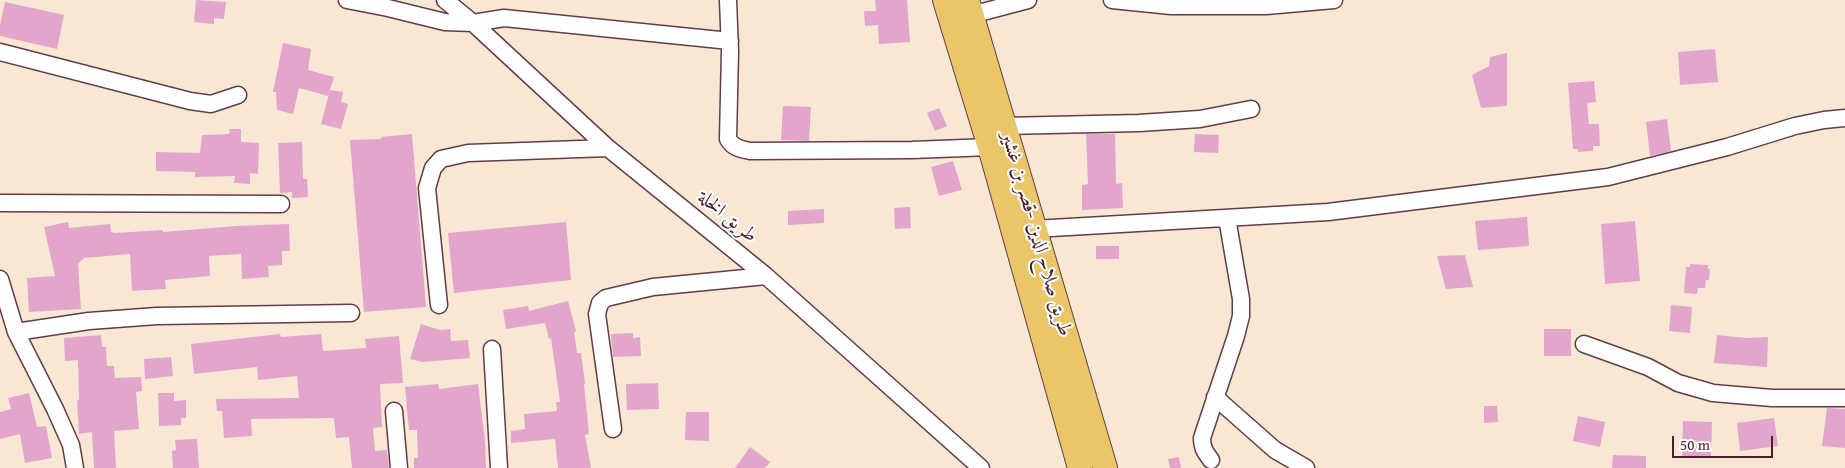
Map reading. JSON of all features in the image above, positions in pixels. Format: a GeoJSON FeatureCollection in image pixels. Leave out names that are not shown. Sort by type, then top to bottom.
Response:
{"type":"FeatureCollection","features":[{"type":"Feature","properties":{"kind":"highway"},"geometry":{"type":"LineString","coordinates":[[945,0],[990,147],[1080,468]]}},
{"type":"Feature","properties":{"kind":"highway","name":"طريق صلاح الدين -قصر بن غشير"},"geometry":{"type":"LineString","coordinates":[[969,8],[1105,468]]}},
{"type":"Feature","properties":{"kind":"street"},"geometry":{"type":"LineString","coordinates":[[347,0],[445,22],[473,23],[504,18],[730,41]]}},
{"type":"Feature","properties":{"kind":"street","name":"طريق الخلة"},"geometry":{"type":"LineString","coordinates":[[445,0],[473,23],[608,148],[766,276],[981,468]]}},
{"type":"Feature","properties":{"kind":"street"},"geometry":{"type":"LineString","coordinates":[[728,0],[730,41],[728,139],[731,144],[738,148],[760,151],[990,147]]}},
{"type":"Feature","properties":{"kind":"street"},"geometry":{"type":"LineString","coordinates":[[969,8],[1028,0]]}},
{"type":"Feature","properties":{"kind":"street"},"geometry":{"type":"LineString","coordinates":[[1112,0],[1171,6],[1266,6],[1334,0]]}},
{"type":"Feature","properties":{"kind":"street"},"geometry":{"type":"LineString","coordinates":[[0,52],[190,101],[211,104],[238,95]]}},
{"type":"Feature","properties":{"kind":"street"},"geometry":{"type":"LineString","coordinates":[[1004,126],[1139,123],[1200,119],[1251,109]]}},
{"type":"Feature","properties":{"kind":"street"},"geometry":{"type":"LineString","coordinates":[[1034,229],[1328,212],[1608,177],[1727,147],[1795,126],[1845,118]]}},
{"type":"Feature","properties":{"kind":"street"},"geometry":{"type":"LineString","coordinates":[[439,305],[427,188],[433,168],[441,159],[468,153],[608,148]]}},
{"type":"Feature","properties":{"kind":"street"},"geometry":{"type":"LineString","coordinates":[[0,202],[281,204]]}},
{"type":"Feature","properties":{"kind":"street"},"geometry":{"type":"LineString","coordinates":[[1211,460],[1204,452],[1202,438],[1241,316],[1242,300],[1227,218]]}},
{"type":"Feature","properties":{"kind":"street"},"geometry":{"type":"LineString","coordinates":[[613,429],[597,314],[600,303],[606,298],[653,287],[766,276]]}},
{"type":"Feature","properties":{"kind":"street"},"geometry":{"type":"LineString","coordinates":[[0,279],[16,332],[55,409],[70,445],[75,468]]}},
{"type":"Feature","properties":{"kind":"street"},"geometry":{"type":"LineString","coordinates":[[16,332],[89,321],[157,316],[351,313]]}},
{"type":"Feature","properties":{"kind":"street"},"geometry":{"type":"LineString","coordinates":[[1584,344],[1648,367],[1678,382],[1713,393],[1772,398],[1845,398]]}},
{"type":"Feature","properties":{"kind":"street"},"geometry":{"type":"LineString","coordinates":[[492,349],[499,468]]}},
{"type":"Feature","properties":{"kind":"street"},"geometry":{"type":"LineString","coordinates":[[1215,397],[1275,450],[1284,457],[1306,468]]}},
{"type":"Feature","properties":{"kind":"street"},"geometry":{"type":"LineString","coordinates":[[394,410],[398,468]]}},
{"type":"Feature","properties":{"kind":"building"},"geometry":{"type":"Polygon","coordinates":[[[196,0],[226,2],[224,19],[214,18],[214,24],[194,22],[196,0]]]}},
{"type":"Feature","properties":{"kind":"building"},"geometry":{"type":"Polygon","coordinates":[[[875,0],[907,0],[910,42],[879,44],[878,25],[865,26],[864,11],[876,11],[875,0]]]}},
{"type":"Feature","properties":{"kind":"building"},"geometry":{"type":"Polygon","coordinates":[[[5,2],[64,15],[57,49],[0,36],[0,25],[5,2]]]}},
{"type":"Feature","properties":{"kind":"building"},"geometry":{"type":"Polygon","coordinates":[[[283,43],[311,49],[308,70],[334,77],[328,96],[299,88],[293,114],[277,110],[276,92],[273,92],[283,43]]]}},
{"type":"Feature","properties":{"kind":"building"},"geometry":{"type":"Polygon","coordinates":[[[1715,49],[1718,82],[1680,85],[1678,52],[1715,49]]]}},
{"type":"Feature","properties":{"kind":"building"},"geometry":{"type":"Polygon","coordinates":[[[1507,53],[1507,106],[1481,108],[1472,75],[1489,66],[1490,57],[1507,53]]]}},
{"type":"Feature","properties":{"kind":"building"},"geometry":{"type":"Polygon","coordinates":[[[1594,81],[1596,102],[1587,103],[1589,124],[1599,124],[1600,146],[1593,146],[1593,151],[1578,152],[1578,149],[1573,149],[1568,83],[1594,81]]]}},
{"type":"Feature","properties":{"kind":"building"},"geometry":{"type":"Polygon","coordinates":[[[330,90],[343,92],[341,102],[348,104],[341,129],[321,124],[330,90]]]}},
{"type":"Feature","properties":{"kind":"building"},"geometry":{"type":"Polygon","coordinates":[[[783,106],[811,107],[809,141],[781,140],[783,106]]]}},
{"type":"Feature","properties":{"kind":"building"},"geometry":{"type":"Polygon","coordinates":[[[939,108],[947,126],[935,131],[927,113],[939,108]]]}},
{"type":"Feature","properties":{"kind":"building"},"geometry":{"type":"Polygon","coordinates":[[[1667,119],[1671,151],[1650,156],[1646,122],[1667,119]]]}},
{"type":"Feature","properties":{"kind":"building"},"geometry":{"type":"Polygon","coordinates":[[[230,129],[241,129],[241,142],[259,143],[258,174],[250,173],[250,184],[234,183],[235,176],[195,177],[195,172],[156,171],[156,152],[200,153],[202,135],[229,134],[230,129]]]}},
{"type":"Feature","properties":{"kind":"building"},"geometry":{"type":"Polygon","coordinates":[[[412,134],[426,307],[364,312],[350,140],[381,139],[381,137],[412,134]]]}},
{"type":"Feature","properties":{"kind":"building"},"geometry":{"type":"Polygon","coordinates":[[[1086,134],[1115,134],[1116,184],[1122,183],[1123,208],[1082,210],[1082,185],[1088,184],[1086,134]]]}},
{"type":"Feature","properties":{"kind":"building"},"geometry":{"type":"Polygon","coordinates":[[[1195,134],[1219,135],[1218,153],[1194,152],[1195,134]]]}},
{"type":"Feature","properties":{"kind":"building"},"geometry":{"type":"Polygon","coordinates":[[[302,142],[303,179],[307,179],[308,197],[292,198],[292,192],[280,193],[278,143],[302,142]]]}},
{"type":"Feature","properties":{"kind":"building"},"geometry":{"type":"Polygon","coordinates":[[[953,161],[962,190],[939,196],[931,167],[953,161]]]}},
{"type":"Feature","properties":{"kind":"building"},"geometry":{"type":"Polygon","coordinates":[[[910,207],[911,228],[895,229],[894,208],[910,207]]]}},
{"type":"Feature","properties":{"kind":"building"},"geometry":{"type":"Polygon","coordinates":[[[824,209],[824,223],[788,225],[788,211],[824,209]]]}},
{"type":"Feature","properties":{"kind":"building"},"geometry":{"type":"Polygon","coordinates":[[[1527,217],[1529,246],[1478,250],[1475,221],[1527,217]]]}},
{"type":"Feature","properties":{"kind":"building"},"geometry":{"type":"Polygon","coordinates":[[[1635,221],[1640,281],[1605,284],[1601,224],[1635,221]]]}},
{"type":"Feature","properties":{"kind":"building"},"geometry":{"type":"Polygon","coordinates":[[[68,222],[69,228],[110,224],[111,232],[115,233],[289,224],[290,251],[282,251],[282,265],[268,266],[269,277],[242,279],[241,254],[209,256],[210,276],[165,280],[166,289],[132,291],[130,254],[84,258],[78,264],[81,309],[29,312],[27,278],[55,276],[44,227],[68,222]]]}},
{"type":"Feature","properties":{"kind":"building"},"geometry":{"type":"Polygon","coordinates":[[[566,222],[571,280],[454,293],[448,233],[566,222]]]}},
{"type":"Feature","properties":{"kind":"building"},"geometry":{"type":"Polygon","coordinates":[[[1096,246],[1119,246],[1119,259],[1096,259],[1096,246]]]}},
{"type":"Feature","properties":{"kind":"building"},"geometry":{"type":"Polygon","coordinates":[[[1465,255],[1473,287],[1446,289],[1437,256],[1465,255]]]}},
{"type":"Feature","properties":{"kind":"building"},"geometry":{"type":"Polygon","coordinates":[[[1690,264],[1708,265],[1708,269],[1710,269],[1709,280],[1706,280],[1705,288],[1698,288],[1697,294],[1684,293],[1686,267],[1690,267],[1690,264]]]}},
{"type":"Feature","properties":{"kind":"building"},"geometry":{"type":"Polygon","coordinates":[[[568,301],[576,331],[574,332],[577,353],[581,353],[589,434],[585,435],[591,468],[558,468],[555,439],[511,443],[511,431],[525,429],[524,414],[557,411],[556,402],[560,402],[551,338],[549,339],[545,323],[506,329],[503,310],[528,306],[529,311],[568,301]]]}},
{"type":"Feature","properties":{"kind":"building"},"geometry":{"type":"Polygon","coordinates":[[[1671,305],[1692,307],[1690,333],[1669,331],[1671,305]]]}},
{"type":"Feature","properties":{"kind":"building"},"geometry":{"type":"Polygon","coordinates":[[[421,324],[440,330],[450,329],[451,341],[468,340],[470,358],[423,362],[410,359],[421,324]]]}},
{"type":"Feature","properties":{"kind":"building"},"geometry":{"type":"Polygon","coordinates":[[[1544,329],[1571,329],[1571,356],[1544,356],[1544,329]]]}},
{"type":"Feature","properties":{"kind":"building"},"geometry":{"type":"Polygon","coordinates":[[[633,333],[633,338],[640,337],[641,356],[613,357],[611,334],[633,333]]]}},
{"type":"Feature","properties":{"kind":"building"},"geometry":{"type":"Polygon","coordinates":[[[280,334],[281,337],[321,334],[323,351],[366,348],[365,339],[399,336],[403,383],[380,384],[382,427],[373,428],[375,451],[387,450],[389,468],[352,468],[349,437],[336,438],[334,418],[251,419],[252,436],[224,438],[222,411],[217,411],[216,399],[299,398],[297,376],[258,380],[257,367],[194,374],[191,344],[280,334]]]}},
{"type":"Feature","properties":{"kind":"building"},"geometry":{"type":"Polygon","coordinates":[[[101,335],[102,347],[106,347],[107,366],[114,366],[115,378],[141,377],[142,391],[136,392],[139,429],[114,431],[116,468],[94,468],[92,432],[79,434],[77,400],[79,400],[78,360],[65,361],[64,338],[101,335]]]}},
{"type":"Feature","properties":{"kind":"building"},"geometry":{"type":"Polygon","coordinates":[[[1717,335],[1746,338],[1768,337],[1767,367],[1714,363],[1717,335]]]}},
{"type":"Feature","properties":{"kind":"building"},"geometry":{"type":"Polygon","coordinates":[[[171,357],[173,376],[145,379],[144,359],[171,357]]]}},
{"type":"Feature","properties":{"kind":"building"},"geometry":{"type":"Polygon","coordinates":[[[658,383],[659,409],[627,410],[626,384],[658,383]]]}},
{"type":"Feature","properties":{"kind":"building"},"geometry":{"type":"Polygon","coordinates":[[[438,384],[439,389],[478,384],[485,441],[486,468],[414,468],[414,458],[418,458],[417,430],[409,430],[405,387],[438,384]]]}},
{"type":"Feature","properties":{"kind":"building"},"geometry":{"type":"Polygon","coordinates":[[[29,393],[37,427],[46,426],[52,458],[25,463],[20,434],[0,439],[0,412],[11,409],[8,398],[29,393]]]}},
{"type":"Feature","properties":{"kind":"building"},"geometry":{"type":"Polygon","coordinates":[[[158,393],[174,393],[174,401],[186,400],[186,418],[181,418],[181,425],[159,426],[158,393]]]}},
{"type":"Feature","properties":{"kind":"building"},"geometry":{"type":"Polygon","coordinates":[[[1484,406],[1497,406],[1498,422],[1484,423],[1484,406]]]}},
{"type":"Feature","properties":{"kind":"building"},"geometry":{"type":"Polygon","coordinates":[[[1827,408],[1845,409],[1845,448],[1822,446],[1827,408]]]}},
{"type":"Feature","properties":{"kind":"building"},"geometry":{"type":"Polygon","coordinates":[[[686,412],[709,412],[709,441],[685,440],[686,412]]]}},
{"type":"Feature","properties":{"kind":"building"},"geometry":{"type":"Polygon","coordinates":[[[1578,416],[1605,422],[1600,447],[1573,441],[1578,416]]]}},
{"type":"Feature","properties":{"kind":"building"},"geometry":{"type":"Polygon","coordinates":[[[1774,418],[1778,446],[1740,451],[1737,423],[1774,418]]]}},
{"type":"Feature","properties":{"kind":"building"},"geometry":{"type":"Polygon","coordinates":[[[1683,421],[1712,422],[1711,457],[1682,456],[1683,421]]]}},
{"type":"Feature","properties":{"kind":"building"},"geometry":{"type":"Polygon","coordinates":[[[197,439],[199,468],[173,468],[172,451],[176,450],[175,440],[197,439]]]}},
{"type":"Feature","properties":{"kind":"building"},"geometry":{"type":"Polygon","coordinates":[[[750,447],[770,462],[765,468],[735,468],[750,447]]]}},
{"type":"Feature","properties":{"kind":"building"},"geometry":{"type":"Polygon","coordinates":[[[1613,455],[1646,456],[1646,468],[1612,468],[1613,455]]]}},
{"type":"Feature","properties":{"kind":"building"},"geometry":{"type":"Polygon","coordinates":[[[1179,457],[1181,468],[1170,468],[1168,459],[1179,457]]]}}]}
